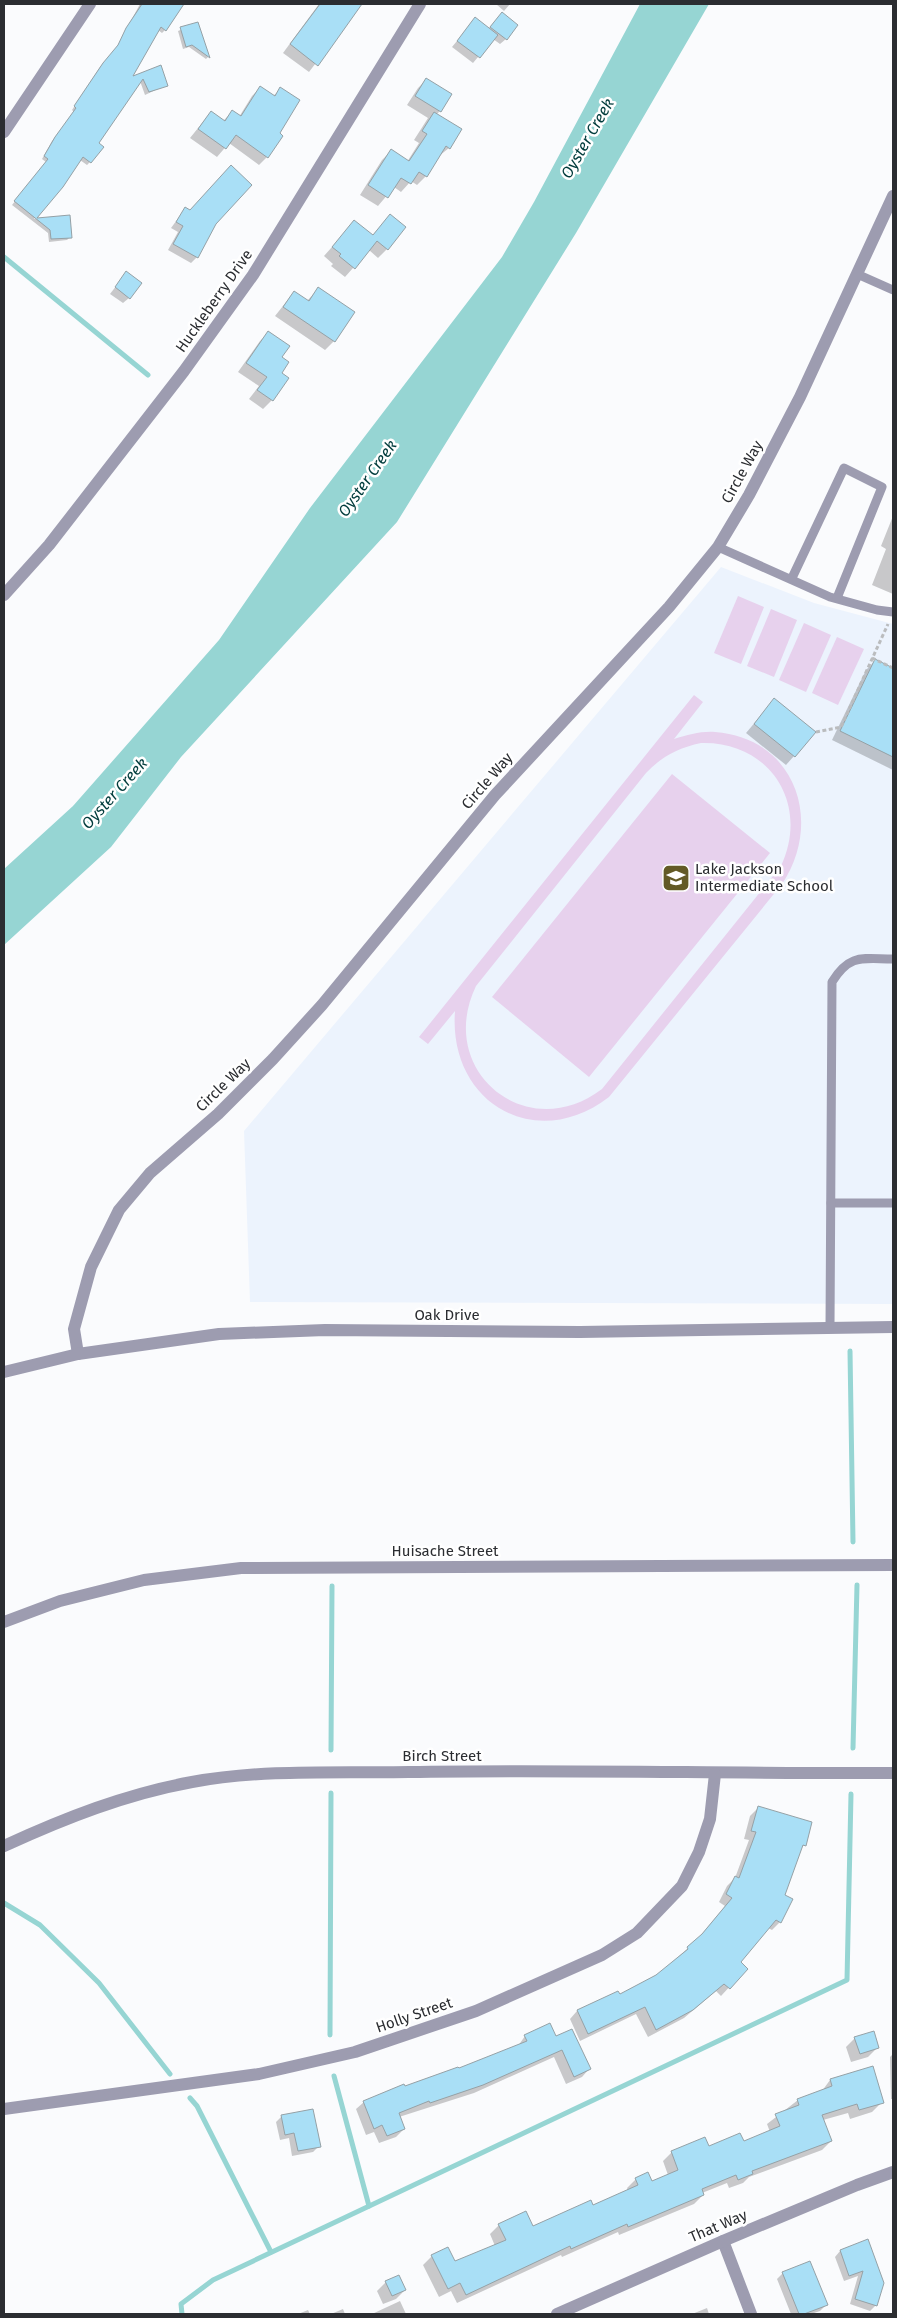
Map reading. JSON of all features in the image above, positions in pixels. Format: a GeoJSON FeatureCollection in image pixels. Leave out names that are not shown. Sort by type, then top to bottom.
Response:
{"type":"FeatureCollection","features":[{"type":"Feature","properties":{"kind":"street"},"geometry":{"type":"LineString","coordinates":[[4,132],[90,4]]}},
{"type":"Feature","properties":{"kind":"street","name":"Huckleberry Drive"},"geometry":{"type":"LineString","coordinates":[[4,595],[49,545],[184,371],[253,275],[420,4]]}},
{"type":"Feature","properties":{"kind":"street","name":"Circle Way"},"geometry":{"type":"LineString","coordinates":[[78,1354],[74,1329],[89,1276],[119,1210],[150,1173],[224,1107],[273,1059],[322,1005],[495,796],[669,607],[718,547],[749,494],[800,397],[893,196]]}},
{"type":"Feature","properties":{"kind":"street","name":"Oak Drive"},"geometry":{"type":"LineString","coordinates":[[4,1372],[78,1354],[238,1333],[325,1330],[580,1332],[893,1327]]}},
{"type":"Feature","properties":{"kind":"street","name":"Huisache Street"},"geometry":{"type":"LineString","coordinates":[[4,1622],[60,1601],[144,1580],[241,1568],[893,1565]]}},
{"type":"Feature","properties":{"kind":"street","name":"Birch Street"},"geometry":{"type":"LineString","coordinates":[[4,1846],[62,1820],[105,1804],[192,1782],[246,1775],[459,1771],[715,1774],[893,1773]]}},
{"type":"Feature","properties":{"kind":"street","name":"Holly Street"},"geometry":{"type":"LineString","coordinates":[[4,2109],[259,2074],[356,2052],[476,2011],[602,1955],[638,1933],[682,1886],[699,1852],[710,1819],[715,1774]]}},
{"type":"Feature","properties":{"kind":"street","name":"That Way"},"geometry":{"type":"LineString","coordinates":[[557,2314],[723,2241],[893,2172]]}},
{"type":"Feature","properties":{"kind":"street"},"geometry":{"type":"LineString","coordinates":[[723,2241],[752,2314]]}},
{"type":"Feature","properties":{"kind":"lane"},"geometry":{"type":"LineString","coordinates":[[857,274],[893,290]]}},
{"type":"Feature","properties":{"kind":"lane"},"geometry":{"type":"LineString","coordinates":[[792,578],[844,468],[882,487],[837,598]]}},
{"type":"Feature","properties":{"kind":"lane"},"geometry":{"type":"LineString","coordinates":[[718,547],[837,598],[892,616]]}},
{"type":"Feature","properties":{"kind":"lane"},"geometry":{"type":"LineString","coordinates":[[830,1327],[832,982],[841,967],[858,959],[893,960]]}},
{"type":"Feature","properties":{"kind":"lane"},"geometry":{"type":"LineString","coordinates":[[831,1203],[893,1203]]}},
{"type":"Feature","properties":{"kind":"path"},"geometry":{"type":"LineString","coordinates":[[816,732],[841,728],[892,616]]}},
{"type":"Feature","properties":{"kind":"path"},"geometry":{"type":"LineString","coordinates":[[872,658],[893,668]]}},
{"type":"Feature","properties":{"kind":"shaded area","name":"Lake Jackson Intermediate School"},"geometry":{"type":"Polygon","coordinates":[[[721,567],[814,603],[893,624],[893,1304],[250,1302],[244,1131],[721,567]]]}},
{"type":"Feature","properties":{"kind":"shaded area"},"geometry":{"type":"Polygon","coordinates":[[[738,596],[764,607],[741,664],[714,653],[738,596]]]}},
{"type":"Feature","properties":{"kind":"shaded area"},"geometry":{"type":"Polygon","coordinates":[[[771,609],[797,620],[774,677],[747,666],[771,609]]]}},
{"type":"Feature","properties":{"kind":"shaded area"},"geometry":{"type":"Polygon","coordinates":[[[804,623],[831,635],[806,692],[779,680],[804,623]]]}},
{"type":"Feature","properties":{"kind":"shaded area"},"geometry":{"type":"Polygon","coordinates":[[[837,637],[864,649],[838,705],[812,693],[837,637]]]}},
{"type":"Feature","properties":{"kind":"shaded area"},"geometry":{"type":"Polygon","coordinates":[[[694,695],[703,702],[674,739],[710,732],[743,738],[765,749],[782,766],[794,787],[800,810],[801,835],[794,860],[782,884],[609,1097],[581,1113],[553,1120],[526,1119],[502,1110],[481,1093],[466,1071],[457,1043],[455,1011],[428,1044],[419,1037],[694,695]],[[701,743],[693,745],[677,750],[652,767],[476,986],[467,1017],[468,1046],[478,1071],[496,1091],[518,1104],[545,1109],[573,1104],[602,1089],[781,866],[789,843],[790,820],[787,799],[778,780],[764,765],[747,753],[725,745],[701,743]]]}},
{"type":"Feature","properties":{"kind":"shaded area"},"geometry":{"type":"Polygon","coordinates":[[[672,774],[770,853],[589,1077],[492,997],[672,774]]]}},
{"type":"Feature","properties":{"kind":"water","name":"Oyster Creek"},"geometry":{"type":"Polygon","coordinates":[[[640,4],[709,4],[576,233],[397,522],[181,757],[111,847],[4,945],[4,869],[73,806],[219,640],[310,508],[502,257],[534,202],[640,4]]]}},
{"type":"Feature","properties":{"kind":"building"},"geometry":{"type":"Polygon","coordinates":[[[142,4],[184,4],[166,31],[161,27],[133,76],[161,65],[168,86],[149,92],[143,79],[99,143],[104,147],[91,163],[83,157],[63,187],[37,218],[70,215],[72,238],[51,239],[50,230],[14,201],[48,159],[44,156],[55,137],[76,108],[74,106],[103,63],[118,45],[126,28],[142,4]]]}},
{"type":"Feature","properties":{"kind":"building"},"geometry":{"type":"Polygon","coordinates":[[[320,4],[362,4],[318,66],[290,44],[320,4]]]}},
{"type":"Feature","properties":{"kind":"building"},"geometry":{"type":"Polygon","coordinates":[[[502,12],[518,25],[507,40],[490,27],[502,12]]]}},
{"type":"Feature","properties":{"kind":"building"},"geometry":{"type":"Polygon","coordinates":[[[475,17],[498,35],[480,58],[457,41],[475,17]]]}},
{"type":"Feature","properties":{"kind":"building"},"geometry":{"type":"Polygon","coordinates":[[[198,22],[210,58],[192,45],[186,47],[180,27],[198,22]]]}},
{"type":"Feature","properties":{"kind":"building"},"geometry":{"type":"Polygon","coordinates":[[[426,78],[452,94],[441,112],[415,96],[426,78]]]}},
{"type":"Feature","properties":{"kind":"building"},"geometry":{"type":"Polygon","coordinates":[[[260,86],[275,96],[280,87],[300,100],[280,133],[283,136],[268,158],[236,135],[226,149],[198,129],[211,111],[225,121],[232,110],[241,116],[260,86]]]}},
{"type":"Feature","properties":{"kind":"building"},"geometry":{"type":"Polygon","coordinates":[[[434,112],[462,129],[450,149],[446,146],[427,177],[419,172],[411,184],[401,178],[388,198],[368,185],[391,149],[409,161],[427,134],[422,131],[434,112]]]}},
{"type":"Feature","properties":{"kind":"building"},"geometry":{"type":"Polygon","coordinates":[[[231,165],[252,185],[216,224],[198,258],[173,244],[183,226],[176,222],[185,207],[190,210],[231,165]]]}},
{"type":"Feature","properties":{"kind":"building"},"geometry":{"type":"Polygon","coordinates":[[[390,214],[406,227],[388,250],[377,241],[355,269],[339,256],[341,254],[332,247],[354,220],[373,235],[390,214]]]}},
{"type":"Feature","properties":{"kind":"building"},"geometry":{"type":"Polygon","coordinates":[[[126,271],[142,283],[130,299],[115,287],[126,271]]]}},
{"type":"Feature","properties":{"kind":"building"},"geometry":{"type":"Polygon","coordinates":[[[318,287],[355,312],[335,342],[283,307],[294,291],[309,301],[318,287]]]}},
{"type":"Feature","properties":{"kind":"building"},"geometry":{"type":"Polygon","coordinates":[[[268,331],[290,346],[282,357],[289,362],[282,373],[289,378],[273,401],[257,390],[267,377],[246,363],[268,331]]]}},
{"type":"Feature","properties":{"kind":"building"},"geometry":{"type":"Polygon","coordinates":[[[875,659],[893,668],[893,757],[840,731],[875,659]]]}},
{"type":"Feature","properties":{"kind":"building"},"geometry":{"type":"Polygon","coordinates":[[[774,698],[816,732],[795,757],[754,724],[774,698]]]}},
{"type":"Feature","properties":{"kind":"building"},"geometry":{"type":"Polygon","coordinates":[[[758,1806],[812,1822],[806,1846],[803,1845],[785,1895],[793,1899],[781,1923],[776,1920],[741,1962],[748,1969],[730,1989],[724,1984],[693,2010],[656,2030],[645,2007],[588,2034],[577,2010],[618,1991],[620,1994],[656,1975],[688,1949],[687,1947],[702,1934],[732,1898],[726,1894],[735,1876],[739,1878],[756,1832],[751,1831],[758,1806]]]}},
{"type":"Feature","properties":{"kind":"building"},"geometry":{"type":"Polygon","coordinates":[[[550,2023],[556,2036],[572,2029],[591,2069],[574,2077],[562,2050],[483,2085],[430,2103],[429,2101],[399,2113],[405,2129],[387,2136],[382,2125],[374,2129],[363,2101],[404,2084],[405,2086],[459,2068],[527,2041],[524,2035],[550,2023]]]}},
{"type":"Feature","properties":{"kind":"building"},"geometry":{"type":"Polygon","coordinates":[[[874,2031],[879,2048],[860,2054],[854,2037],[874,2031]]]}},
{"type":"Feature","properties":{"kind":"building"},"geometry":{"type":"Polygon","coordinates":[[[873,2066],[884,2103],[859,2110],[857,2104],[822,2115],[832,2141],[752,2171],[753,2174],[738,2180],[736,2175],[702,2189],[704,2195],[628,2227],[627,2224],[571,2249],[570,2246],[466,2295],[460,2283],[448,2289],[431,2255],[448,2247],[455,2261],[506,2240],[498,2224],[526,2211],[533,2226],[591,2200],[593,2205],[638,2185],[635,2178],[648,2172],[652,2181],[678,2170],[671,2151],[705,2137],[709,2146],[740,2133],[744,2141],[780,2126],[775,2114],[799,2105],[797,2099],[832,2086],[830,2079],[873,2066]]]}},
{"type":"Feature","properties":{"kind":"building"},"geometry":{"type":"Polygon","coordinates":[[[313,2109],[321,2147],[298,2151],[294,2133],[285,2135],[281,2115],[313,2109]]]}},
{"type":"Feature","properties":{"kind":"building"},"geometry":{"type":"Polygon","coordinates":[[[868,2239],[884,2283],[877,2306],[855,2299],[863,2271],[849,2276],[840,2250],[868,2239]]]}},
{"type":"Feature","properties":{"kind":"building"},"geometry":{"type":"Polygon","coordinates":[[[810,2261],[828,2305],[799,2314],[782,2272],[810,2261]]]}},
{"type":"Feature","properties":{"kind":"building"},"geometry":{"type":"Polygon","coordinates":[[[399,2275],[406,2290],[392,2296],[385,2281],[399,2275]]]}},
{"type":"Feature","properties":{"kind":"waterway"},"geometry":{"type":"LineString","coordinates":[[4,257],[148,375]]}},
{"type":"Feature","properties":{"kind":"waterway"},"geometry":{"type":"LineString","coordinates":[[850,1351],[853,1542]]}},
{"type":"Feature","properties":{"kind":"waterway"},"geometry":{"type":"LineString","coordinates":[[853,1748],[857,1585]]}},
{"type":"Feature","properties":{"kind":"waterway"},"geometry":{"type":"LineString","coordinates":[[331,1750],[332,1586]]}},
{"type":"Feature","properties":{"kind":"waterway"},"geometry":{"type":"LineString","coordinates":[[330,2035],[331,1793]]}},
{"type":"Feature","properties":{"kind":"waterway"},"geometry":{"type":"LineString","coordinates":[[182,2314],[181,2304],[213,2280],[847,1980],[851,1794]]}},
{"type":"Feature","properties":{"kind":"waterway"},"geometry":{"type":"LineString","coordinates":[[4,1903],[40,1925],[99,1983],[170,2074]]}},
{"type":"Feature","properties":{"kind":"waterway"},"geometry":{"type":"LineString","coordinates":[[334,2076],[369,2206]]}},
{"type":"Feature","properties":{"kind":"waterway"},"geometry":{"type":"LineString","coordinates":[[190,2098],[197,2106],[271,2252]]}},
{"type":"Feature","properties":{"kind":"place","name":"Lake Jackson Intermediate School"},"geometry":{"type":"Point","coordinates":[676,878]}}]}
